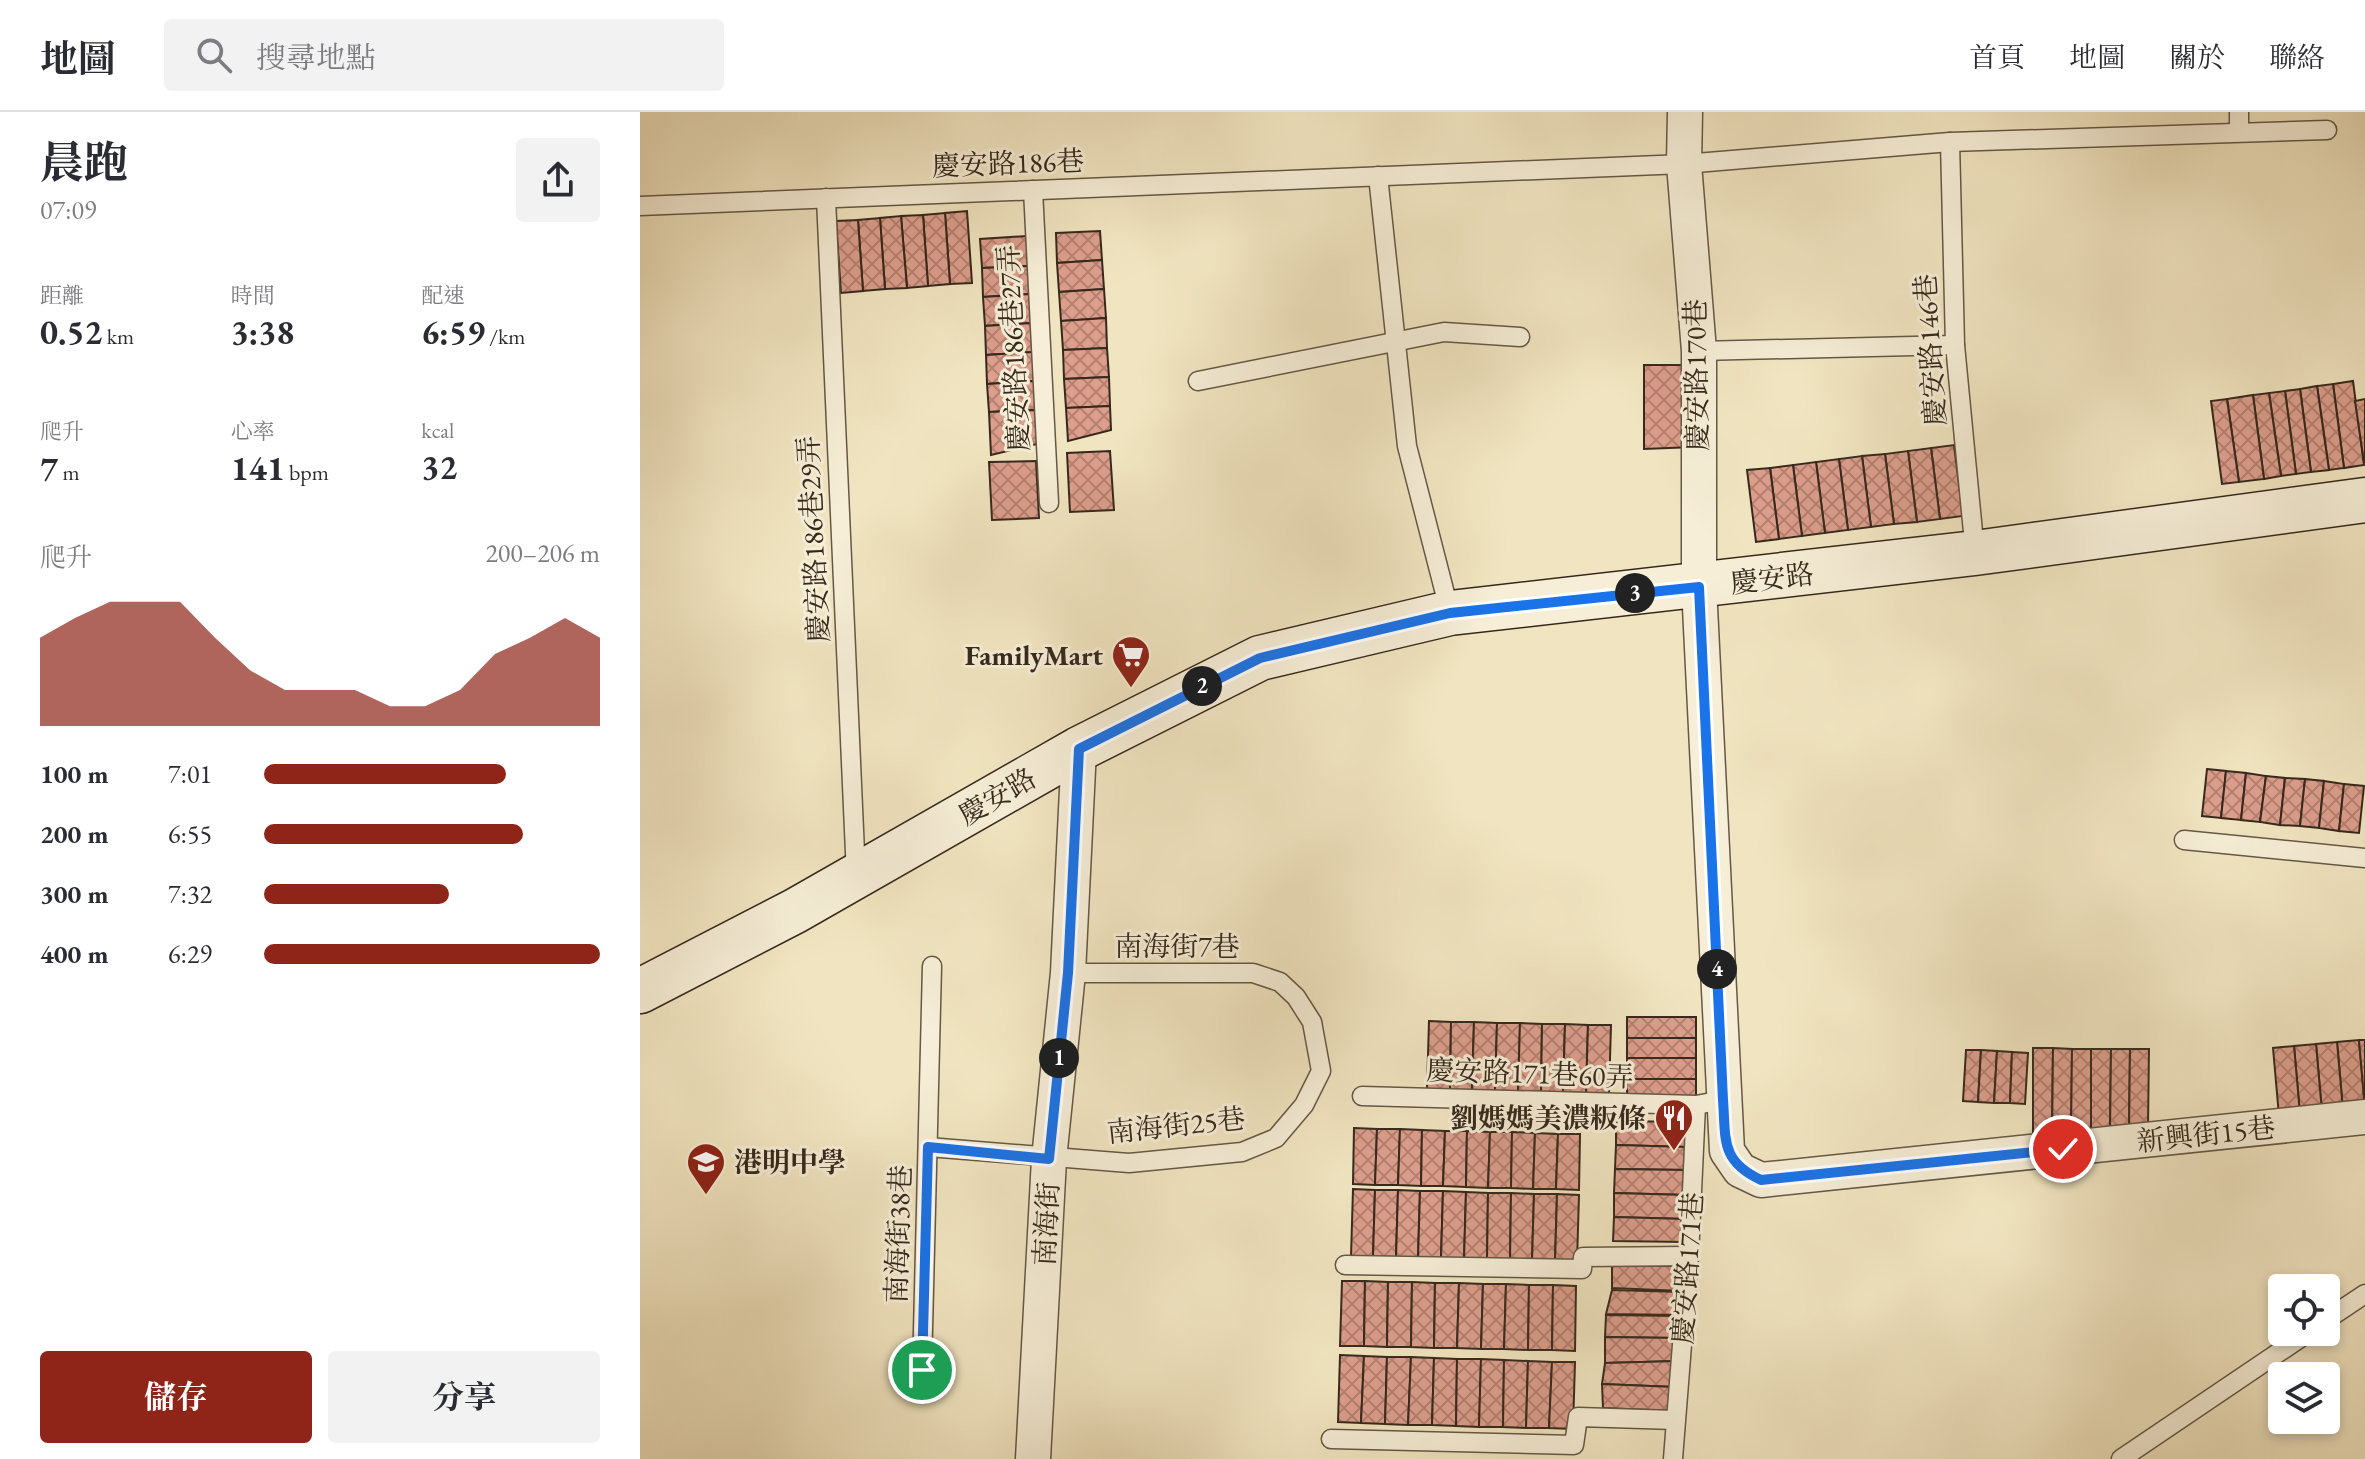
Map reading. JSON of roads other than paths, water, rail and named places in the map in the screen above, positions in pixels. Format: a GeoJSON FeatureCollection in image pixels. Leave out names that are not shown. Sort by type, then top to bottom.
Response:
{"type":"FeatureCollection","features":[{"type":"Feature","properties":{"kind":"main road","name":"慶安路"},"geometry":{"type":"LineString","coordinates":[[640,991],[856,877],[1079,749],[1260,658],[1450,613],[1699,587],[1975,553],[2365,500]]}},
{"type":"Feature","properties":{"kind":"street","name":"慶安路170巷"},"geometry":{"type":"LineString","coordinates":[[1685,112],[1684,164],[1699,351],[1699,587]]}},
{"type":"Feature","properties":{"kind":"street","name":"慶安路171巷"},"geometry":{"type":"LineString","coordinates":[[1699,587],[1710,1102],[1727,1151],[1740,1170],[1761,1180]]}},
{"type":"Feature","properties":{"kind":"street","name":"南海街"},"geometry":{"type":"LineString","coordinates":[[1033,1459],[1049,1159],[1068,973],[1079,749]]}},
{"type":"Feature","properties":{"kind":"street","name":"新興街15巷"},"geometry":{"type":"LineString","coordinates":[[1761,1180],[2365,1117]]}},
{"type":"Feature","properties":{"kind":"lane"},"geometry":{"type":"LineString","coordinates":[[2239,112],[2239,132]]}},
{"type":"Feature","properties":{"kind":"lane","name":"慶安路186巷"},"geometry":{"type":"LineString","coordinates":[[640,206],[1684,164],[1950,142],[2327,130]]}},
{"type":"Feature","properties":{"kind":"lane","name":"慶安路146巷"},"geometry":{"type":"LineString","coordinates":[[1950,142],[1955,345],[1975,553]]}},
{"type":"Feature","properties":{"kind":"lane"},"geometry":{"type":"LineString","coordinates":[[1378,176],[1407,446],[1450,613]]}},
{"type":"Feature","properties":{"kind":"lane","name":"慶安路186巷27弄"},"geometry":{"type":"LineString","coordinates":[[1033,190],[1049,503]]}},
{"type":"Feature","properties":{"kind":"lane","name":"慶安路186巷29弄"},"geometry":{"type":"LineString","coordinates":[[826,198],[856,877]]}},
{"type":"Feature","properties":{"kind":"lane"},"geometry":{"type":"LineString","coordinates":[[1198,381],[1444,332],[1520,337]]}},
{"type":"Feature","properties":{"kind":"lane"},"geometry":{"type":"LineString","coordinates":[[1699,351],[1955,345]]}},
{"type":"Feature","properties":{"kind":"lane"},"geometry":{"type":"LineString","coordinates":[[2184,840],[2365,858]]}},
{"type":"Feature","properties":{"kind":"lane","name":"南海街38巷"},"geometry":{"type":"LineString","coordinates":[[922,1370],[932,966]]}},
{"type":"Feature","properties":{"kind":"lane","name":"南海街7巷"},"geometry":{"type":"LineString","coordinates":[[1068,973],[1253,973],[1280,982],[1296,997],[1312,1022],[1321,1071]]}},
{"type":"Feature","properties":{"kind":"lane","name":"南海街25巷"},"geometry":{"type":"LineString","coordinates":[[1049,1159],[1129,1163],[1242,1152],[1276,1138],[1304,1105],[1321,1071]]}},
{"type":"Feature","properties":{"kind":"lane","name":"慶安路171巷60弄"},"geometry":{"type":"LineString","coordinates":[[1362,1096],[1710,1102]]}},
{"type":"Feature","properties":{"kind":"lane","name":"慶安路171巷"},"geometry":{"type":"LineString","coordinates":[[1673,1459],[1689,1256],[1710,1102]]}},
{"type":"Feature","properties":{"kind":"lane","name":"南海街38巷"},"geometry":{"type":"LineString","coordinates":[[928,1147],[1049,1159]]}},
{"type":"Feature","properties":{"kind":"lane"},"geometry":{"type":"LineString","coordinates":[[1345,1265],[1582,1269],[1583,1257],[1689,1256]]}},
{"type":"Feature","properties":{"kind":"lane"},"geometry":{"type":"LineString","coordinates":[[2340,1311],[2365,1294]]}},
{"type":"Feature","properties":{"kind":"lane"},"geometry":{"type":"LineString","coordinates":[[2121,1459],[2288,1346]]}},
{"type":"Feature","properties":{"kind":"lane"},"geometry":{"type":"LineString","coordinates":[[1331,1439],[1574,1445],[1578,1417],[1675,1420]]}},
{"type":"Feature","properties":{"kind":"place","name":"FamilyMart"},"geometry":{"type":"Point","coordinates":[1131,689]}},
{"type":"Feature","properties":{"kind":"place","name":"劉媽媽美濃粄條"},"geometry":{"type":"Point","coordinates":[1674,1152]}},
{"type":"Feature","properties":{"kind":"place","name":"港明中學"},"geometry":{"type":"Point","coordinates":[706,1196]}}]}
